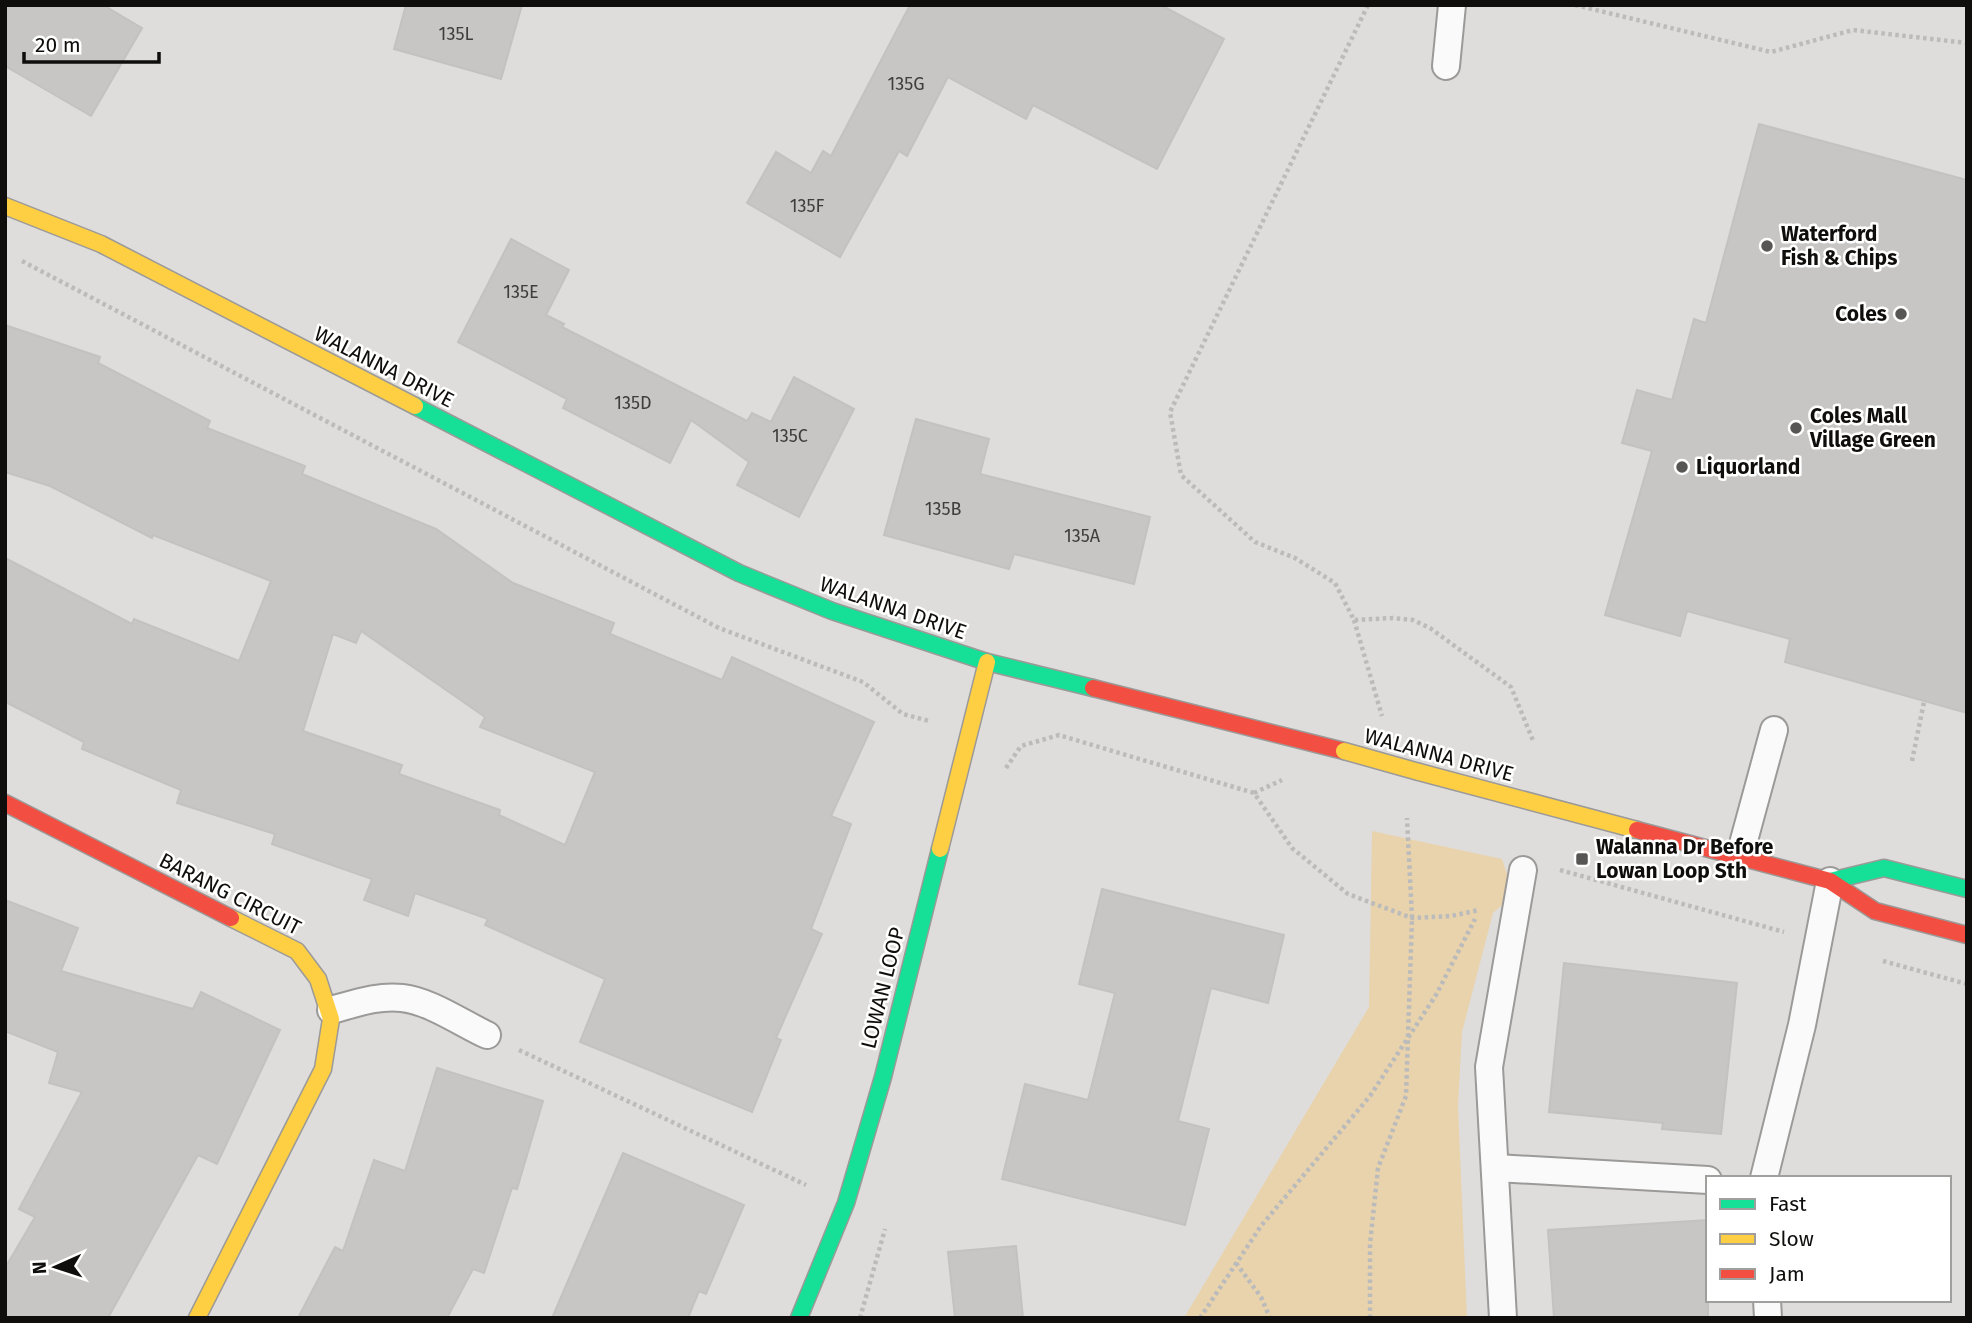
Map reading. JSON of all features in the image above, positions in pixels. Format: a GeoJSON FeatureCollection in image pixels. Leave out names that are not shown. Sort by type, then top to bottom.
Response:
{"type":"FeatureCollection","features":[{"type":"Feature","properties":{"kind":"street","name":"WALANNA DRIVE"},"geometry":{"type":"LineString","coordinates":[[5,206],[101,244],[739,573],[832,611],[987,662],[1344,751],[1740,855],[1830,881],[1875,911],[1967,935]]}},
{"type":"Feature","properties":{"kind":"street","name":"LOWAN LOOP"},"geometry":{"type":"LineString","coordinates":[[799,1318],[846,1203],[883,1077],[987,662]]}},
{"type":"Feature","properties":{"kind":"street","name":"BARANG CIRCUIT"},"geometry":{"type":"LineString","coordinates":[[5,803],[297,951],[318,977],[331,1010],[332,1026],[323,1069],[197,1318]]}},
{"type":"Feature","properties":{"kind":"street","name":"WALANNA DRIVE"},"geometry":{"type":"LineString","coordinates":[[1830,881],[1884,868],[1967,889]]}},
{"type":"Feature","properties":{"kind":"lane"},"geometry":{"type":"LineString","coordinates":[[1446,66],[1452,5]]}},
{"type":"Feature","properties":{"kind":"lane"},"geometry":{"type":"LineString","coordinates":[[1740,855],[1774,730]]}},
{"type":"Feature","properties":{"kind":"lane"},"geometry":{"type":"LineString","coordinates":[[1503,1318],[1489,1067],[1523,870]]}},
{"type":"Feature","properties":{"kind":"lane"},"geometry":{"type":"LineString","coordinates":[[1764,1176],[1802,1025],[1830,881]]}},
{"type":"Feature","properties":{"kind":"lane"},"geometry":{"type":"LineString","coordinates":[[331,1010],[368,1000],[401,998],[416,1002],[487,1035]]}},
{"type":"Feature","properties":{"kind":"lane"},"geometry":{"type":"LineString","coordinates":[[1496,1168],[1706,1180]]}},
{"type":"Feature","properties":{"kind":"path"},"geometry":{"type":"LineString","coordinates":[[1368,5],[1170,412],[1181,475],[1255,542],[1295,558],[1335,583],[1354,620],[1382,718]]}},
{"type":"Feature","properties":{"kind":"path"},"geometry":{"type":"LineString","coordinates":[[1575,5],[1771,52],[1853,30],[1967,43]]}},
{"type":"Feature","properties":{"kind":"path"},"geometry":{"type":"LineString","coordinates":[[18,259],[719,628],[863,682],[903,714],[936,723]]}},
{"type":"Feature","properties":{"kind":"path"},"geometry":{"type":"LineString","coordinates":[[1354,620],[1413,620],[1430,628],[1511,687],[1534,743]]}},
{"type":"Feature","properties":{"kind":"path"},"geometry":{"type":"LineString","coordinates":[[1912,761],[1924,702]]}},
{"type":"Feature","properties":{"kind":"path"},"geometry":{"type":"LineString","coordinates":[[1021,746],[1059,736],[1254,793],[1292,848],[1348,894],[1412,918],[1451,916],[1480,909]]}},
{"type":"Feature","properties":{"kind":"path"},"geometry":{"type":"LineString","coordinates":[[1370,1318],[1370,1244],[1378,1168],[1406,1096],[1412,918],[1407,818]]}},
{"type":"Feature","properties":{"kind":"path"},"geometry":{"type":"LineString","coordinates":[[1200,1318],[1261,1226],[1370,1096],[1436,995],[1480,909],[1523,870],[1523,859],[1967,984]]}},
{"type":"Feature","properties":{"kind":"path"},"geometry":{"type":"LineString","coordinates":[[487,1035],[846,1203]]}},
{"type":"Feature","properties":{"kind":"path"},"geometry":{"type":"LineString","coordinates":[[1236,1263],[1261,1297],[1270,1318]]}},
{"type":"Feature","properties":{"kind":"shaded area"},"geometry":{"type":"Polygon","coordinates":[[[1372,831],[1502,859],[1514,895],[1493,913],[1462,1032],[1458,1106],[1467,1318],[1184,1318],[1369,1007],[1372,831]]]}},
{"type":"Feature","properties":{"kind":"building"},"geometry":{"type":"Polygon","coordinates":[[[5,5],[103,5],[142,28],[91,116],[5,66],[5,5]]]}},
{"type":"Feature","properties":{"kind":"building"},"geometry":{"type":"Polygon","coordinates":[[[406,5],[522,5],[501,79],[394,49],[406,5]]]}},
{"type":"Feature","properties":{"kind":"building"},"geometry":{"type":"Polygon","coordinates":[[[910,5],[1161,5],[1224,39],[1157,169],[1033,105],[1026,119],[948,77],[907,156],[899,151],[840,257],[747,203],[776,152],[811,173],[823,151],[831,156],[910,5]]]}},
{"type":"Feature","properties":{"kind":"building","name":"Coles Mall Village Green"},"geometry":{"type":"Polygon","coordinates":[[[1759,124],[1967,180],[1967,713],[1785,662],[1790,639],[1687,611],[1680,636],[1605,615],[1652,451],[1622,443],[1637,390],[1672,400],[1694,319],[1706,323],[1759,124]]]}},
{"type":"Feature","properties":{"kind":"building"},"geometry":{"type":"Polygon","coordinates":[[[511,239],[569,270],[546,315],[564,324],[562,327],[747,421],[752,413],[771,422],[794,377],[854,409],[799,517],[737,485],[749,462],[691,420],[670,463],[563,408],[567,399],[458,342],[511,239]]]}},
{"type":"Feature","properties":{"kind":"building"},"geometry":{"type":"Polygon","coordinates":[[[5,325],[100,357],[98,363],[210,421],[207,428],[305,466],[302,474],[436,529],[513,583],[614,623],[610,634],[722,680],[732,657],[874,722],[831,816],[851,824],[811,929],[822,934],[776,1038],[781,1040],[752,1112],[580,1042],[605,979],[485,925],[488,919],[415,893],[408,916],[364,900],[372,879],[272,844],[275,834],[177,803],[181,790],[82,749],[84,742],[5,702],[5,558],[132,624],[134,619],[239,661],[271,581],[153,535],[152,538],[50,486],[5,472],[5,325]],[[361,631],[356,643],[333,634],[303,731],[402,765],[399,774],[500,810],[499,815],[565,845],[595,772],[480,727],[485,717],[361,631]]]}},
{"type":"Feature","properties":{"kind":"building"},"geometry":{"type":"Polygon","coordinates":[[[916,419],[989,439],[980,474],[1150,517],[1134,584],[1014,554],[1009,569],[884,535],[916,419]]]}},
{"type":"Feature","properties":{"kind":"building"},"geometry":{"type":"Polygon","coordinates":[[[1102,889],[1284,935],[1268,1003],[1211,988],[1178,1121],[1209,1129],[1185,1225],[1002,1179],[1025,1084],[1088,1100],[1115,993],[1079,984],[1102,889]]]}},
{"type":"Feature","properties":{"kind":"building"},"geometry":{"type":"Polygon","coordinates":[[[5,900],[78,928],[61,971],[193,1009],[201,992],[280,1030],[217,1164],[198,1155],[108,1318],[5,1318],[5,1268],[35,1217],[19,1209],[82,1092],[49,1083],[58,1052],[5,1031],[5,900]]]}},
{"type":"Feature","properties":{"kind":"building"},"geometry":{"type":"Polygon","coordinates":[[[1564,963],[1737,983],[1721,1134],[1662,1129],[1663,1123],[1549,1112],[1564,963]]]}},
{"type":"Feature","properties":{"kind":"building"},"geometry":{"type":"Polygon","coordinates":[[[437,1068],[543,1101],[517,1189],[512,1188],[484,1273],[473,1269],[447,1318],[298,1318],[335,1247],[343,1251],[374,1160],[405,1171],[437,1068]]]}},
{"type":"Feature","properties":{"kind":"building"},"geometry":{"type":"Polygon","coordinates":[[[623,1153],[744,1205],[706,1294],[699,1291],[688,1318],[552,1318],[623,1153]]]}},
{"type":"Feature","properties":{"kind":"building"},"geometry":{"type":"Polygon","coordinates":[[[1706,1220],[1708,1318],[1554,1318],[1548,1230],[1706,1220]]]}},
{"type":"Feature","properties":{"kind":"building"},"geometry":{"type":"Polygon","coordinates":[[[1016,1246],[1023,1318],[955,1318],[948,1252],[1016,1246]]]}},
{"type":"Feature","properties":{"kind":"traffic: fast"},"geometry":{"type":"LineString","coordinates":[[415,406],[739,573],[832,611],[987,662],[1093,688]]}},
{"type":"Feature","properties":{"kind":"traffic: fast"},"geometry":{"type":"LineString","coordinates":[[799,1318],[846,1203],[883,1077],[940,849]]}},
{"type":"Feature","properties":{"kind":"traffic: fast"},"geometry":{"type":"LineString","coordinates":[[1830,881],[1884,868],[1967,889]]}},
{"type":"Feature","properties":{"kind":"traffic: slow"},"geometry":{"type":"LineString","coordinates":[[5,206],[101,244],[415,406]]}},
{"type":"Feature","properties":{"kind":"traffic: slow"},"geometry":{"type":"LineString","coordinates":[[940,849],[987,662]]}},
{"type":"Feature","properties":{"kind":"traffic: slow"},"geometry":{"type":"LineString","coordinates":[[1344,751],[1419,772]]}},
{"type":"Feature","properties":{"kind":"traffic: slow"},"geometry":{"type":"LineString","coordinates":[[1419,772],[1637,830]]}},
{"type":"Feature","properties":{"kind":"traffic: slow"},"geometry":{"type":"LineString","coordinates":[[197,1318],[323,1069],[331,1019],[318,979],[297,951],[231,918]]}},
{"type":"Feature","properties":{"kind":"traffic: jam"},"geometry":{"type":"LineString","coordinates":[[1093,688],[1344,751]]}},
{"type":"Feature","properties":{"kind":"traffic: jam"},"geometry":{"type":"LineString","coordinates":[[5,803],[231,918]]}},
{"type":"Feature","properties":{"kind":"traffic: jam"},"geometry":{"type":"LineString","coordinates":[[1637,830],[1830,881],[1875,911],[1967,935]]}},
{"type":"Feature","properties":{"kind":"place","name":"Waterford Fish & Chips"},"geometry":{"type":"Point","coordinates":[1767,246]}},
{"type":"Feature","properties":{"kind":"place","name":"Coles"},"geometry":{"type":"Point","coordinates":[1901,314]}},
{"type":"Feature","properties":{"kind":"place","name":"Coles Mall Village Green"},"geometry":{"type":"Point","coordinates":[1796,428]}},
{"type":"Feature","properties":{"kind":"place","name":"Liquorland"},"geometry":{"type":"Point","coordinates":[1682,467]}},
{"type":"Feature","properties":{"kind":"place","name":"Walanna Dr Before Lowan Loop Sth"},"geometry":{"type":"Point","coordinates":[1582,859]}}]}
